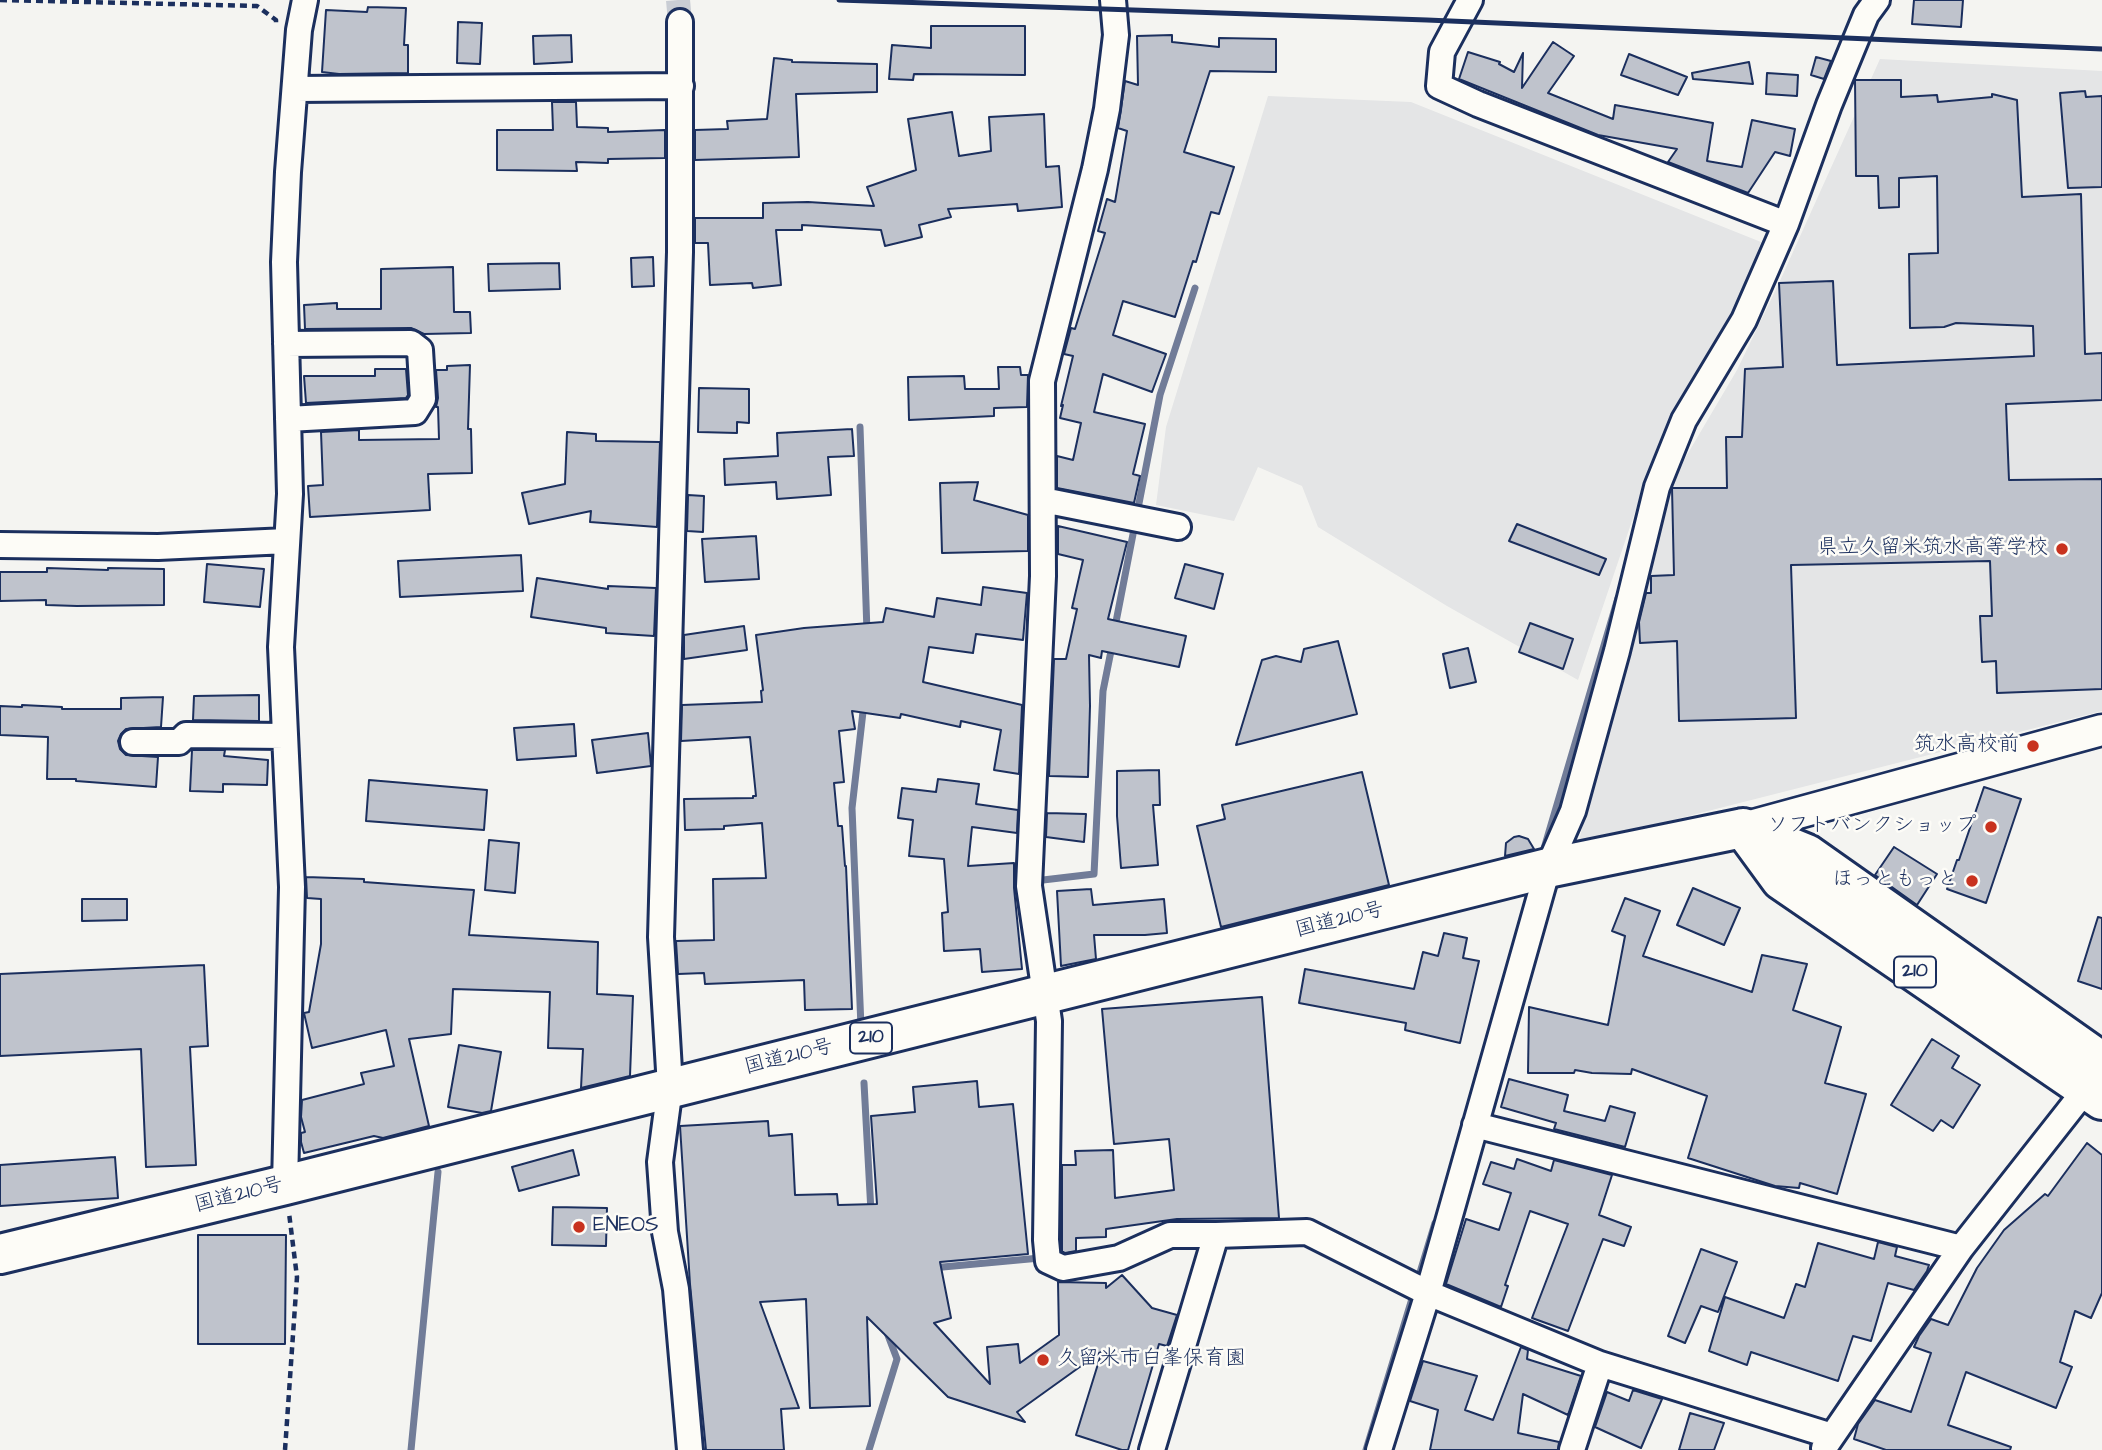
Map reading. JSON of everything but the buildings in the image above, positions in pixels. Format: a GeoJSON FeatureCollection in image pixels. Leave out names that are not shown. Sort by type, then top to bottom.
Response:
{"type":"FeatureCollection","features":[{"type":"Feature","properties":{"kind":"highway","name":"国道210号"},"geometry":{"type":"LineString","coordinates":[[0,1254],[1548,869],[1743,828]]}},
{"type":"Feature","properties":{"kind":"highway","name":"210"},"geometry":{"type":"LineString","coordinates":[[1743,828],[1807,854],[2098,1080]]}},
{"type":"Feature","properties":{"kind":"street"},"geometry":{"type":"LineString","coordinates":[[285,1185],[292,887],[281,647],[290,494],[284,262],[299,30],[305,0]]}},
{"type":"Feature","properties":{"kind":"street"},"geometry":{"type":"LineString","coordinates":[[1113,0],[1116,35],[1107,109],[1095,169],[1042,381],[1043,576],[1029,886],[1049,1021],[1046,1145],[1048,1261],[1063,1268],[1119,1258],[1170,1235],[1307,1232],[1428,1293],[1600,1364],[1828,1443],[1961,1248],[2098,1080]]}},
{"type":"Feature","properties":{"kind":"street"},"geometry":{"type":"LineString","coordinates":[[1470,0],[1442,52],[1439,86],[1478,104],[1786,224]]}},
{"type":"Feature","properties":{"kind":"street"},"geometry":{"type":"LineString","coordinates":[[1379,1450],[1428,1293],[1548,869],[1573,811],[1617,651],[1657,486],[1684,420],[1744,320],[1786,224],[1866,15],[1877,0]]}},
{"type":"Feature","properties":{"kind":"street"},"geometry":{"type":"LineString","coordinates":[[680,22],[680,252],[661,937],[670,1087],[660,1162],[666,1232],[676,1289],[690,1450]]}},
{"type":"Feature","properties":{"kind":"street"},"geometry":{"type":"LineString","coordinates":[[295,89],[681,86]]}},
{"type":"Feature","properties":{"kind":"street"},"geometry":{"type":"LineString","coordinates":[[286,344],[411,343],[421,350],[423,399],[415,412],[288,419]]}},
{"type":"Feature","properties":{"kind":"street"},"geometry":{"type":"LineString","coordinates":[[1043,499],[1178,527]]}},
{"type":"Feature","properties":{"kind":"street"},"geometry":{"type":"LineString","coordinates":[[0,545],[158,547],[287,541]]}},
{"type":"Feature","properties":{"kind":"street"},"geometry":{"type":"LineString","coordinates":[[1743,828],[2102,730]]}},
{"type":"Feature","properties":{"kind":"street"},"geometry":{"type":"LineString","coordinates":[[133,742],[180,742],[186,735],[285,736]]}},
{"type":"Feature","properties":{"kind":"street"},"geometry":{"type":"LineString","coordinates":[[1475,1125],[1961,1248]]}},
{"type":"Feature","properties":{"kind":"street"},"geometry":{"type":"LineString","coordinates":[[1152,1450],[1216,1235]]}},
{"type":"Feature","properties":{"kind":"street"},"geometry":{"type":"LineString","coordinates":[[1572,1450],[1600,1364]]}},
{"type":"Feature","properties":{"kind":"path"},"geometry":{"type":"LineString","coordinates":[[0,0],[257,6],[276,20],[275,33]]}},
{"type":"Feature","properties":{"kind":"path"},"geometry":{"type":"LineString","coordinates":[[285,1185],[297,1277],[285,1450]]}},
{"type":"Feature","properties":{"kind":"shaded area"},"geometry":{"type":"Polygon","coordinates":[[[1880,59],[2102,71],[2102,711],[1578,844],[1674,477],[1737,370],[1880,59]]]}},
{"type":"Feature","properties":{"kind":"shaded area"},"geometry":{"type":"Polygon","coordinates":[[[1268,96],[1411,102],[1761,242],[1737,307],[1655,453],[1578,680],[1447,606],[1318,527],[1302,486],[1258,467],[1234,521],[1156,505],[1166,427],[1268,96]]]}},
{"type":"Feature","properties":{"kind":"waterway"},"geometry":{"type":"LineString","coordinates":[[1115,627],[1160,395],[1195,288]]}},
{"type":"Feature","properties":{"kind":"waterway"},"geometry":{"type":"LineString","coordinates":[[860,427],[867,632]]}},
{"type":"Feature","properties":{"kind":"waterway"},"geometry":{"type":"LineString","coordinates":[[1543,852],[1618,598]]}},
{"type":"Feature","properties":{"kind":"waterway"},"geometry":{"type":"LineString","coordinates":[[1043,880],[1094,874],[1103,691],[1112,646]]}},
{"type":"Feature","properties":{"kind":"waterway"},"geometry":{"type":"LineString","coordinates":[[861,1027],[852,808],[864,703]]}},
{"type":"Feature","properties":{"kind":"waterway"},"geometry":{"type":"LineString","coordinates":[[864,1083],[871,1212]]}},
{"type":"Feature","properties":{"kind":"waterway"},"geometry":{"type":"LineString","coordinates":[[411,1450],[438,1172]]}},
{"type":"Feature","properties":{"kind":"waterway"},"geometry":{"type":"LineString","coordinates":[[1366,1450],[1435,1223]]}},
{"type":"Feature","properties":{"kind":"waterway"},"geometry":{"type":"LineString","coordinates":[[932,1268],[1040,1258]]}},
{"type":"Feature","properties":{"kind":"waterway"},"geometry":{"type":"LineString","coordinates":[[869,1450],[897,1359],[886,1330]]}},
{"type":"Feature","properties":{"kind":"tunnel"},"geometry":{"type":"LineString","coordinates":[[678,0],[680,22]]}},
{"type":"Feature","properties":{"kind":"railway"},"geometry":{"type":"LineString","coordinates":[[839,0],[1427,20],[2102,49]]}},
{"type":"Feature","properties":{"kind":"place","name":"県立久留米筑水高等学校"},"geometry":{"type":"Point","coordinates":[2062,549]}},
{"type":"Feature","properties":{"kind":"place","name":"筑水高校前"},"geometry":{"type":"Point","coordinates":[2033,746]}},
{"type":"Feature","properties":{"kind":"place","name":"ソフトバンクショップ"},"geometry":{"type":"Point","coordinates":[1991,827]}},
{"type":"Feature","properties":{"kind":"place","name":"ほっともっと"},"geometry":{"type":"Point","coordinates":[1972,881]}},
{"type":"Feature","properties":{"kind":"place","name":"ENEOS"},"geometry":{"type":"Point","coordinates":[579,1227]}},
{"type":"Feature","properties":{"kind":"place","name":"久留米市白峯保育園"},"geometry":{"type":"Point","coordinates":[1043,1360]}}]}
